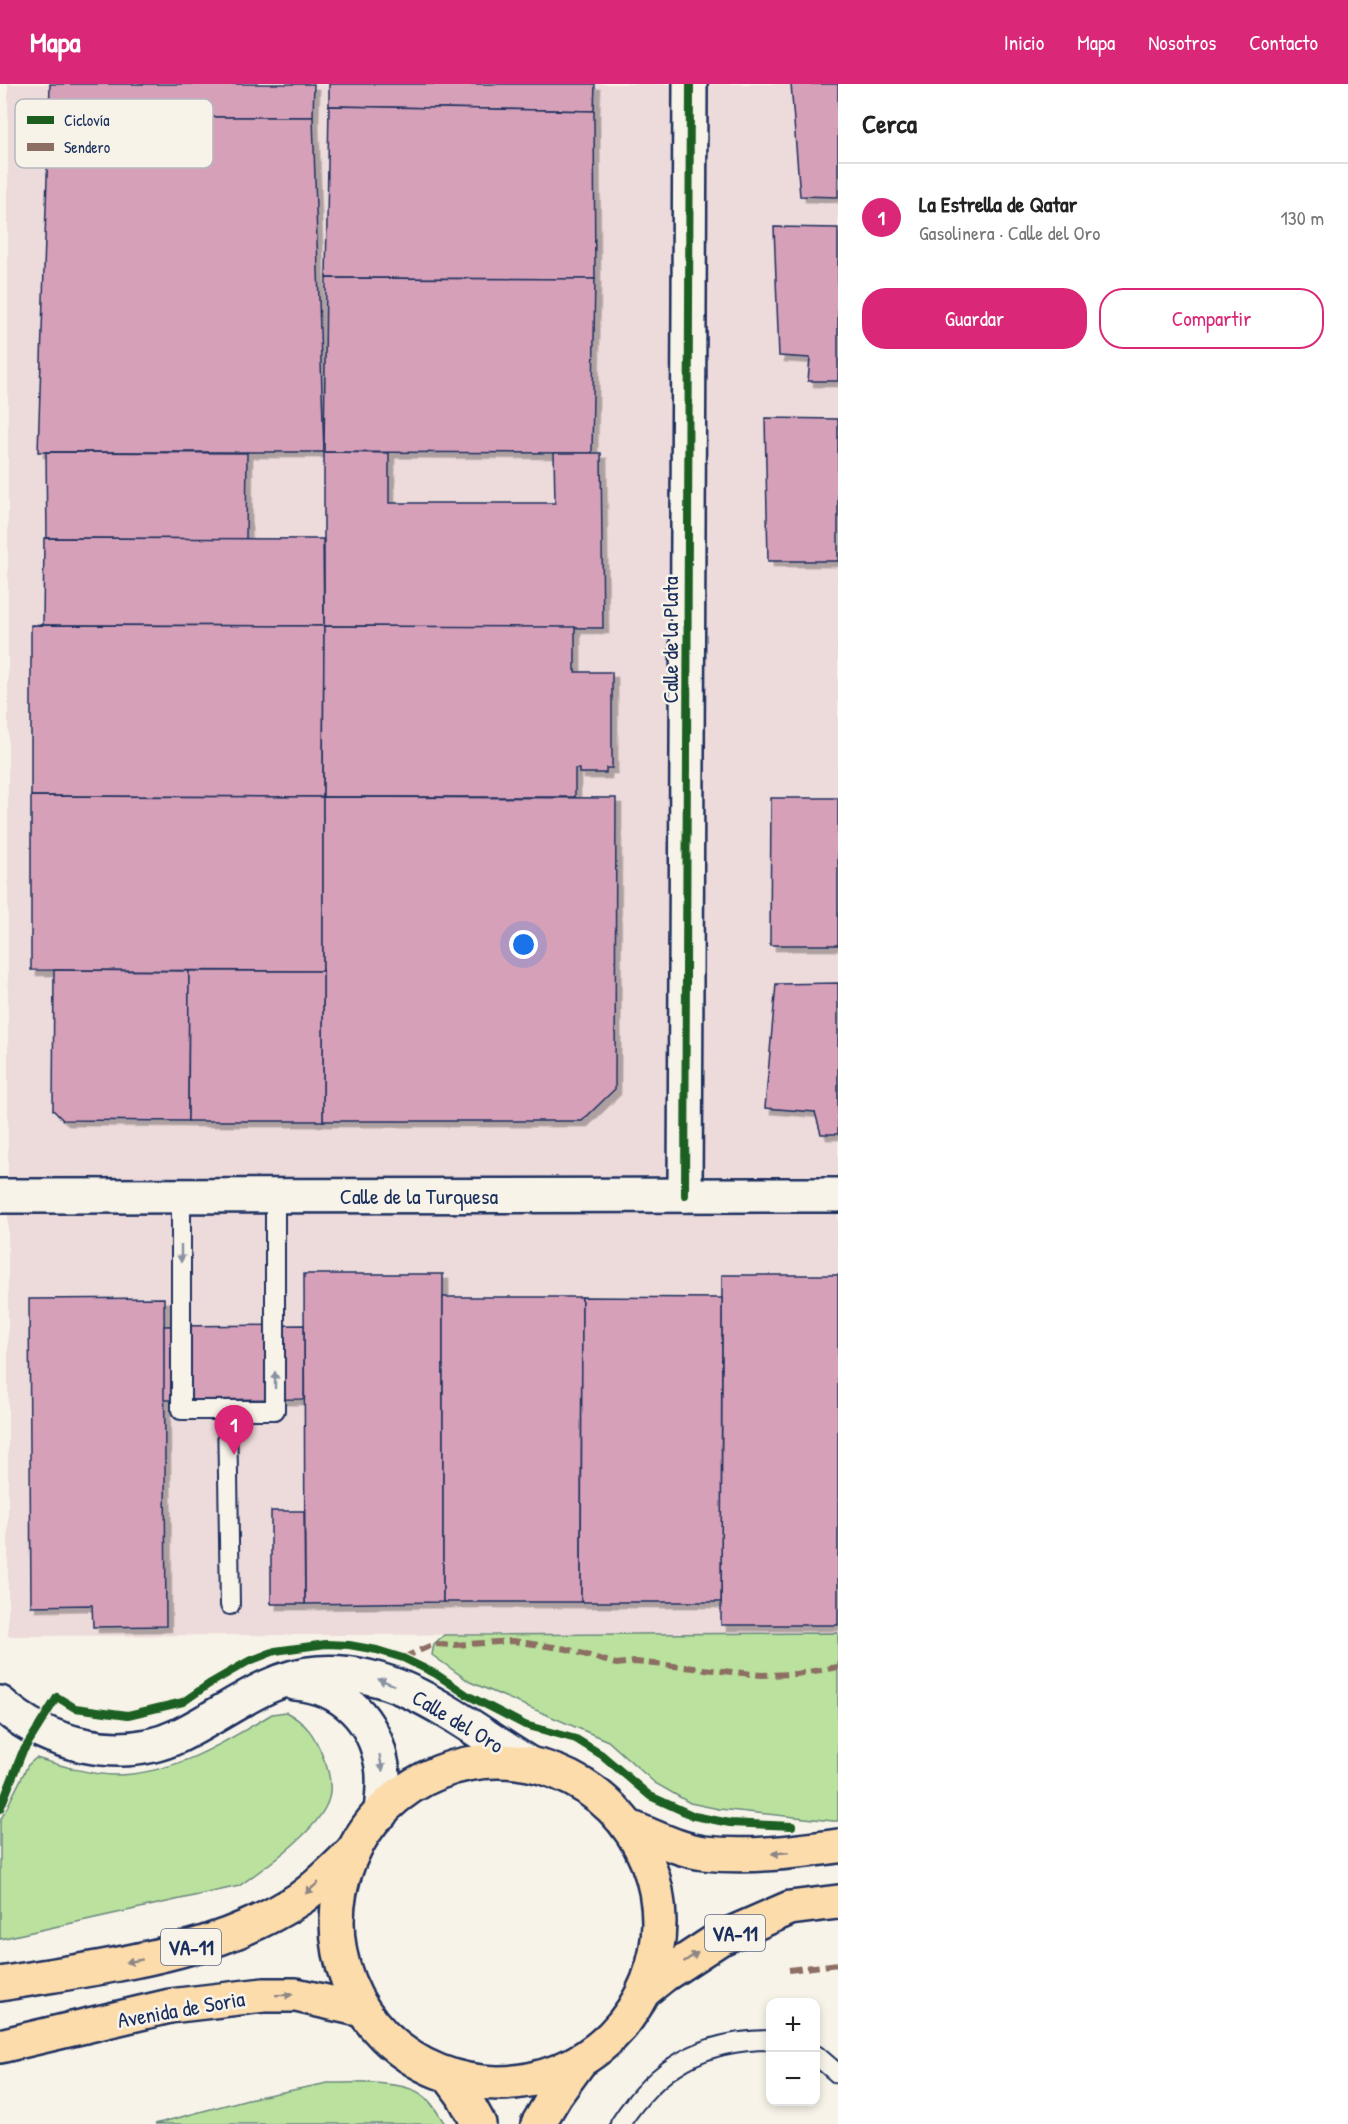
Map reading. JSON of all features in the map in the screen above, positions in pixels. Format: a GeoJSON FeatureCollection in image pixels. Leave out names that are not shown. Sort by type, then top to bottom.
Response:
{"type":"FeatureCollection","features":[{"type":"Feature","properties":{"kind":"highway","name":"VA-11"},"geometry":{"type":"LineString","coordinates":[[489,1760],[528,1763],[549,1768],[572,1778],[603,1798],[629,1827],[641,1847],[657,1895],[658,1938],[654,1961],[644,1991],[618,2030],[581,2060],[546,2075],[509,2083],[489,2083],[449,2076],[407,2055],[385,2039],[362,2010],[345,1975],[338,1946],[337,1930],[341,1890],[356,1849],[370,1826],[381,1813],[410,1788],[430,1775],[457,1765],[489,1760]]}},
{"type":"Feature","properties":{"kind":"highway","name":"VA-11"},"geometry":{"type":"LineString","coordinates":[[629,1827],[702,1853],[763,1855],[838,1846]]}},
{"type":"Feature","properties":{"kind":"highway","name":"VA-11"},"geometry":{"type":"LineString","coordinates":[[0,1984],[171,1954],[229,1934],[266,1919],[303,1897],[356,1849]]}},
{"type":"Feature","properties":{"kind":"highway","name":"VA-11"},"geometry":{"type":"LineString","coordinates":[[644,1991],[664,1975],[719,1940],[790,1908],[838,1902]]}},
{"type":"Feature","properties":{"kind":"highway","name":"Avenida de Soria"},"geometry":{"type":"LineString","coordinates":[[0,2046],[170,2006],[264,1995],[296,1995],[362,2010]]}},
{"type":"Feature","properties":{"kind":"highway"},"geometry":{"type":"LineString","coordinates":[[0,2070],[170,2006]]}},
{"type":"Feature","properties":{"kind":"highway"},"geometry":{"type":"LineString","coordinates":[[538,2124],[581,2060]]}},
{"type":"Feature","properties":{"kind":"highway"},"geometry":{"type":"LineString","coordinates":[[449,2076],[463,2095],[479,2124]]}},
{"type":"Feature","properties":{"kind":"street","name":"Calle de la Plata"},"geometry":{"type":"LineString","coordinates":[[686,1195],[690,84]]}},
{"type":"Feature","properties":{"kind":"street","name":"Calle de la Turquesa"},"geometry":{"type":"LineString","coordinates":[[0,1196],[838,1195]]}},
{"type":"Feature","properties":{"kind":"street","name":"Calle del Oro"},"geometry":{"type":"LineString","coordinates":[[0,1703],[37,1728],[79,1746],[132,1749],[177,1737],[250,1695],[281,1682],[317,1672],[370,1676],[422,1696],[528,1763]]}},
{"type":"Feature","properties":{"kind":"street","name":"Calle del Oro"},"geometry":{"type":"LineString","coordinates":[[281,1682],[309,1684],[346,1700],[364,1719],[376,1741],[382,1768],[381,1813]]}},
{"type":"Feature","properties":{"kind":"lane"},"geometry":{"type":"LineString","coordinates":[[181,1196],[181,1410],[275,1410],[274,1196]]}},
{"type":"Feature","properties":{"kind":"lane"},"geometry":{"type":"LineString","coordinates":[[227,1410],[230,1605]]}},
{"type":"Feature","properties":{"kind":"lane"},"geometry":{"type":"LineString","coordinates":[[621,2124],[636,2101],[656,2080],[679,2062],[717,2047],[753,2040],[766,2040]]}},
{"type":"Feature","properties":{"kind":"lane"},"geometry":{"type":"LineString","coordinates":[[820,2058],[838,2074]]}},
{"type":"Feature","properties":{"kind":"shaded area"},"geometry":{"type":"Polygon","coordinates":[[[8,84],[838,84],[838,1633],[8,1636],[8,84]]]}},
{"type":"Feature","properties":{"kind":"green space"},"geometry":{"type":"Polygon","coordinates":[[[838,1633],[838,1821],[719,1809],[690,1803],[655,1783],[608,1741],[470,1682],[432,1655],[434,1644],[444,1635],[838,1633]]]}},
{"type":"Feature","properties":{"kind":"green space"},"geometry":{"type":"Polygon","coordinates":[[[286,1712],[305,1725],[316,1742],[328,1770],[330,1792],[327,1805],[318,1818],[293,1845],[278,1857],[239,1886],[0,1939],[0,1821],[28,1765],[36,1758],[98,1774],[139,1773],[160,1769],[199,1755],[272,1714],[286,1712]]]}},
{"type":"Feature","properties":{"kind":"green space"},"geometry":{"type":"Polygon","coordinates":[[[328,2083],[376,2083],[402,2086],[421,2094],[428,2100],[445,2124],[155,2124],[248,2099],[328,2083]]]}},
{"type":"Feature","properties":{"kind":"building"},"geometry":{"type":"Polygon","coordinates":[[[50,84],[314,84],[313,117],[213,117],[213,99],[50,99],[50,84]]]}},
{"type":"Feature","properties":{"kind":"building"},"geometry":{"type":"Polygon","coordinates":[[[329,84],[595,84],[594,111],[329,106],[329,84]]]}},
{"type":"Feature","properties":{"kind":"building"},"geometry":{"type":"Polygon","coordinates":[[[791,84],[838,84],[838,197],[800,196],[791,84]]]}},
{"type":"Feature","properties":{"kind":"building"},"geometry":{"type":"Polygon","coordinates":[[[329,106],[594,111],[595,279],[326,278],[329,106]]]}},
{"type":"Feature","properties":{"kind":"building"},"geometry":{"type":"Polygon","coordinates":[[[213,117],[313,117],[324,452],[38,452],[47,168],[213,168],[213,117]]]}},
{"type":"Feature","properties":{"kind":"building"},"geometry":{"type":"Polygon","coordinates":[[[774,227],[838,228],[838,381],[808,381],[810,358],[779,356],[774,227]]]}},
{"type":"Feature","properties":{"kind":"building"},"geometry":{"type":"Polygon","coordinates":[[[326,278],[595,279],[592,453],[324,452],[326,278]]]}},
{"type":"Feature","properties":{"kind":"building"},"geometry":{"type":"Polygon","coordinates":[[[765,418],[838,419],[838,561],[768,561],[765,418]]]}},
{"type":"Feature","properties":{"kind":"building"},"geometry":{"type":"Polygon","coordinates":[[[46,452],[247,453],[246,539],[47,538],[46,452]]]}},
{"type":"Feature","properties":{"kind":"building"},"geometry":{"type":"Polygon","coordinates":[[[324,452],[389,453],[389,503],[555,503],[554,453],[601,453],[603,628],[324,626],[324,452]]]}},
{"type":"Feature","properties":{"kind":"building"},"geometry":{"type":"Polygon","coordinates":[[[44,538],[323,539],[324,626],[43,625],[44,538]]]}},
{"type":"Feature","properties":{"kind":"building"},"geometry":{"type":"Polygon","coordinates":[[[31,625],[324,626],[323,797],[31,796],[31,625]]]}},
{"type":"Feature","properties":{"kind":"building"},"geometry":{"type":"Polygon","coordinates":[[[324,626],[575,627],[575,672],[612,672],[612,768],[606,768],[606,773],[579,773],[579,769],[575,769],[575,797],[323,797],[324,626]]]}},
{"type":"Feature","properties":{"kind":"building"},"geometry":{"type":"Polygon","coordinates":[[[31,796],[323,797],[323,971],[31,970],[31,796]]]}},
{"type":"Feature","properties":{"kind":"building"},"geometry":{"type":"Polygon","coordinates":[[[323,797],[616,798],[615,1089],[582,1121],[323,1121],[323,797]]]}},
{"type":"Feature","properties":{"kind":"building"},"geometry":{"type":"Polygon","coordinates":[[[771,798],[838,798],[838,945],[770,945],[771,798]]]}},
{"type":"Feature","properties":{"kind":"building"},"geometry":{"type":"Polygon","coordinates":[[[54,970],[189,971],[188,1121],[63,1120],[53,1110],[54,970]]]}},
{"type":"Feature","properties":{"kind":"building"},"geometry":{"type":"Polygon","coordinates":[[[189,971],[323,971],[323,1121],[188,1121],[189,971]]]}},
{"type":"Feature","properties":{"kind":"building"},"geometry":{"type":"Polygon","coordinates":[[[838,983],[838,1134],[821,1134],[815,1112],[765,1108],[776,984],[838,983]]]}},
{"type":"Feature","properties":{"kind":"building"},"geometry":{"type":"Polygon","coordinates":[[[304,1274],[443,1274],[443,1602],[305,1604],[304,1274]]]}},
{"type":"Feature","properties":{"kind":"building"},"geometry":{"type":"Polygon","coordinates":[[[722,1275],[838,1275],[838,1625],[721,1625],[722,1275]]]}},
{"type":"Feature","properties":{"kind":"building"},"geometry":{"type":"Polygon","coordinates":[[[443,1297],[582,1297],[581,1602],[443,1602],[443,1297]]]}},
{"type":"Feature","properties":{"kind":"building"},"geometry":{"type":"Polygon","coordinates":[[[582,1297],[722,1298],[721,1602],[581,1602],[582,1297]]]}},
{"type":"Feature","properties":{"kind":"building"},"geometry":{"type":"Polygon","coordinates":[[[164,1298],[166,1626],[93,1627],[92,1605],[31,1606],[29,1299],[164,1298]]]}},
{"type":"Feature","properties":{"kind":"building"},"geometry":{"type":"Polygon","coordinates":[[[304,1325],[304,1399],[164,1400],[164,1326],[304,1325]]]}},
{"type":"Feature","properties":{"kind":"building"},"geometry":{"type":"Polygon","coordinates":[[[271,1511],[304,1511],[305,1604],[271,1604],[271,1511]]]}},
{"type":"Feature","properties":{"kind":"marked path"},"geometry":{"type":"LineString","coordinates":[[403,1658],[434,1644],[513,1641],[567,1649],[616,1664],[635,1662],[762,1675],[796,1674],[838,1667]]}},
{"type":"Feature","properties":{"kind":"marked path"},"geometry":{"type":"LineString","coordinates":[[789,1970],[838,1964]]}},
{"type":"Feature","properties":{"kind":"cycle path"},"geometry":{"type":"LineString","coordinates":[[685,1195],[690,84]]}},
{"type":"Feature","properties":{"kind":"cycle path"},"geometry":{"type":"LineString","coordinates":[[0,1809],[22,1753],[57,1697],[75,1708],[128,1715],[183,1702],[247,1662],[275,1651],[326,1644],[377,1650],[403,1658],[436,1674],[467,1695],[525,1725],[576,1739],[602,1755],[650,1796],[694,1816],[730,1823],[792,1826]]}},
{"type":"Feature","properties":{"kind":"place","name":"La Estrella de Qatar"},"geometry":{"type":"Point","coordinates":[234,1455]}}]}
